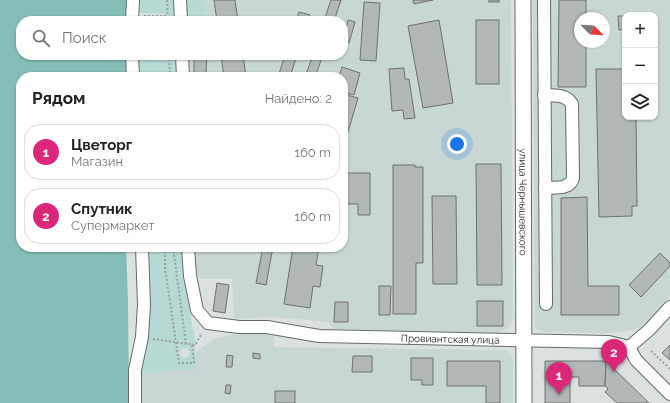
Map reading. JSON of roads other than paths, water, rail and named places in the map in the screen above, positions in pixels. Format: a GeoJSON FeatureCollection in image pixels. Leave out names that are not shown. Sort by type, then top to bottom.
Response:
{"type":"FeatureCollection","features":[{"type":"Feature","properties":{"kind":"main road","name":"улица Чернышевского"},"geometry":{"type":"LineString","coordinates":[[523,0],[524,403]]}},
{"type":"Feature","properties":{"kind":"street"},"geometry":{"type":"LineString","coordinates":[[132,16],[133,0]]}},
{"type":"Feature","properties":{"kind":"street"},"geometry":{"type":"LineString","coordinates":[[180,0],[181,16]]}},
{"type":"Feature","properties":{"kind":"street"},"geometry":{"type":"LineString","coordinates":[[544,0],[546,304]]}},
{"type":"Feature","properties":{"kind":"street"},"geometry":{"type":"LineString","coordinates":[[132,60],[132,72]]}},
{"type":"Feature","properties":{"kind":"street"},"geometry":{"type":"LineString","coordinates":[[182,60],[183,72]]}},
{"type":"Feature","properties":{"kind":"street"},"geometry":{"type":"LineString","coordinates":[[544,95],[564,96],[570,100],[572,104],[573,178],[572,183],[568,186],[545,188]]}},
{"type":"Feature","properties":{"kind":"street"},"geometry":{"type":"LineString","coordinates":[[135,403],[135,370],[142,337],[144,305],[142,252]]}},
{"type":"Feature","properties":{"kind":"street","name":"Провиантская улица"},"geometry":{"type":"LineString","coordinates":[[188,252],[190,276],[197,310],[208,323],[220,326],[268,327],[319,336],[609,342],[629,347]]}},
{"type":"Feature","properties":{"kind":"street"},"geometry":{"type":"LineString","coordinates":[[670,307],[649,330],[629,347],[636,360],[670,394]]}},
{"type":"Feature","properties":{"kind":"place","name":"Спутник"},"geometry":{"type":"Point","coordinates":[614,372]}},
{"type":"Feature","properties":{"kind":"place","name":"Цветорг"},"geometry":{"type":"Point","coordinates":[559,395]}}]}
